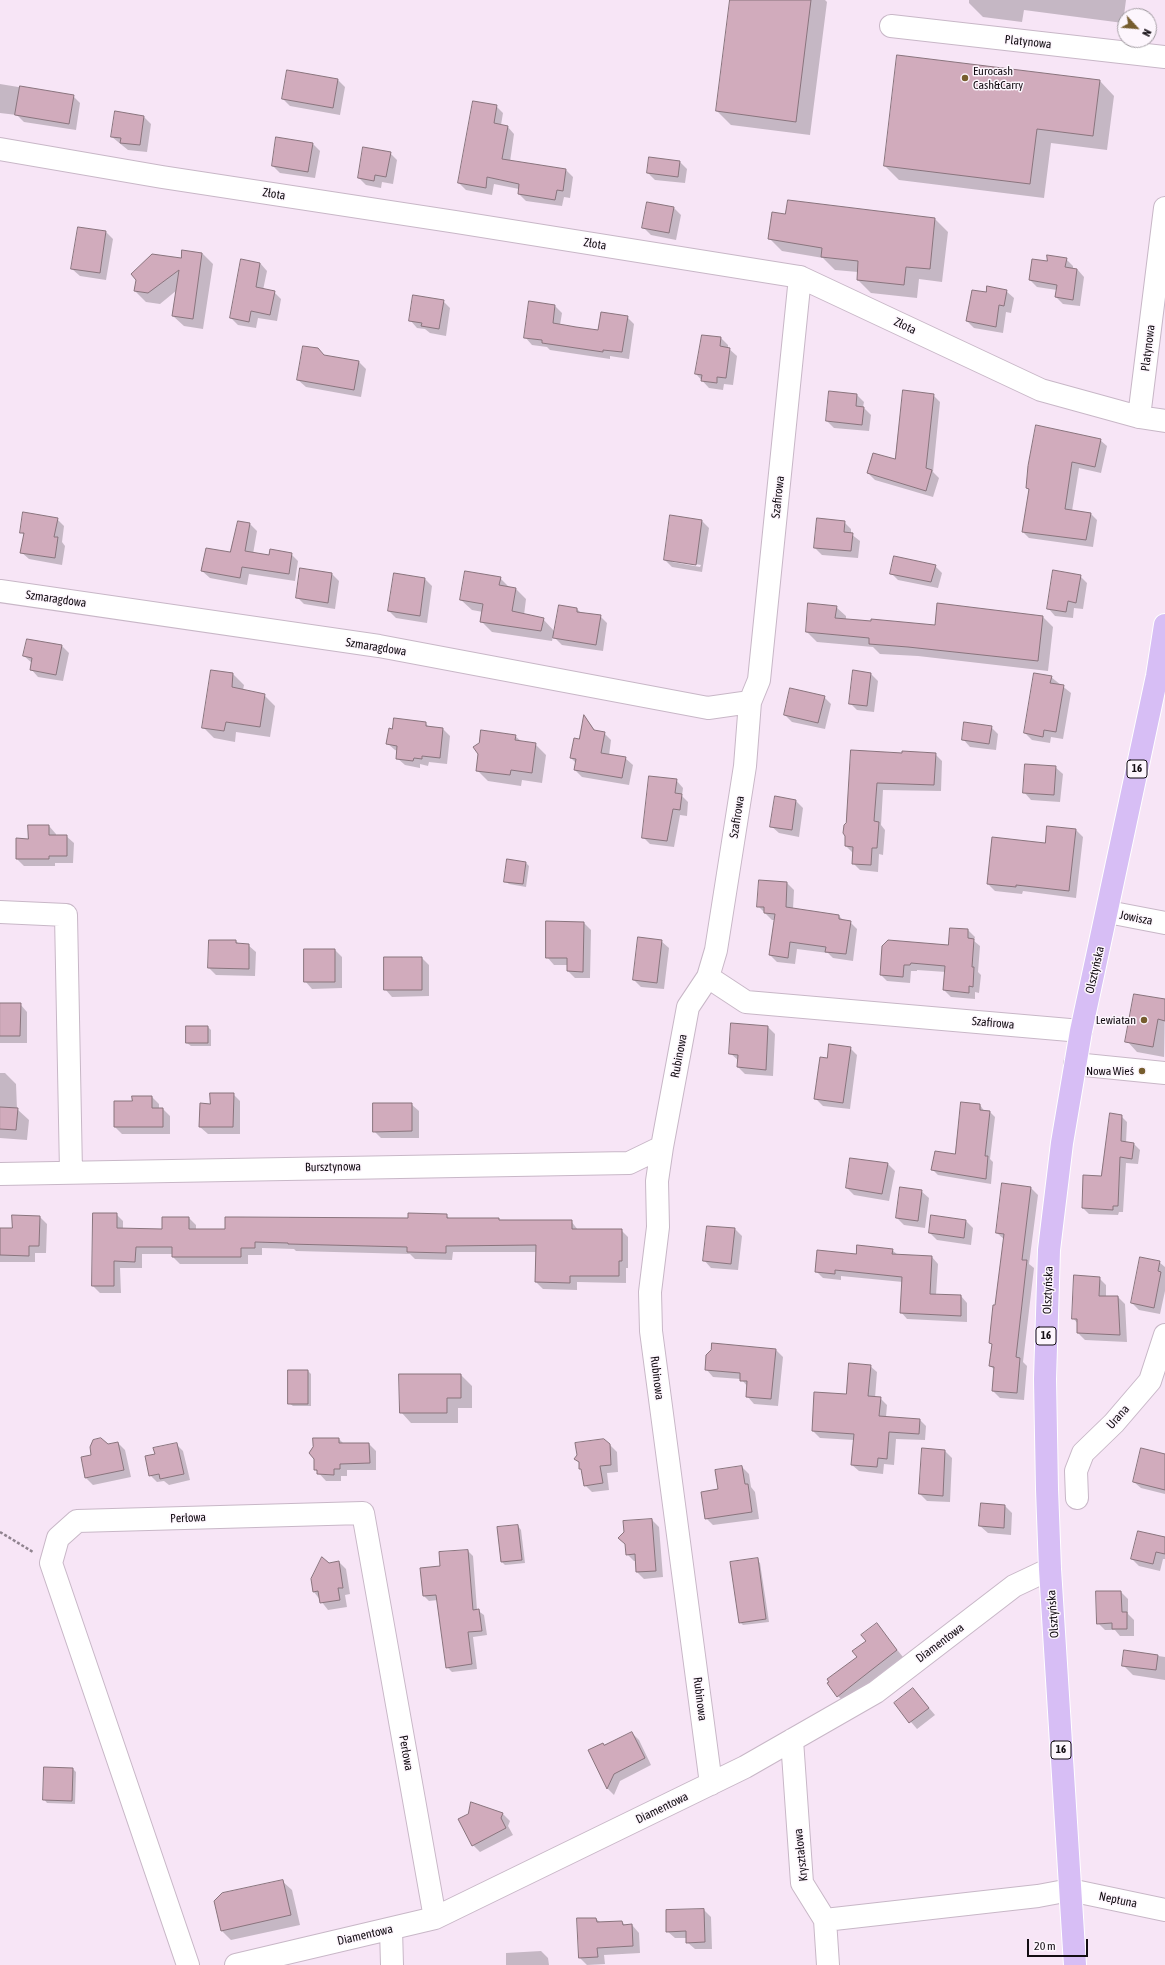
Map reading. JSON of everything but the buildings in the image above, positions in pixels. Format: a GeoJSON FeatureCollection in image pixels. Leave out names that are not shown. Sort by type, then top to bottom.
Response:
{"type":"FeatureCollection","features":[{"type":"Feature","properties":{"kind":"main road","name":"Olsztyńska"},"geometry":{"type":"LineString","coordinates":[[1075,1965],[1050,1569],[1045,1379],[1050,1250],[1062,1143],[1081,1031],[1108,912],[1157,676],[1165,625]]}},
{"type":"Feature","properties":{"kind":"street","name":"Platynowa"},"geometry":{"type":"LineString","coordinates":[[891,26],[1165,58]]}},
{"type":"Feature","properties":{"kind":"street","name":"Złota"},"geometry":{"type":"LineString","coordinates":[[0,149],[162,177],[800,277],[1041,390],[1139,417],[1165,421]]}},
{"type":"Feature","properties":{"kind":"street","name":"Platynowa"},"geometry":{"type":"LineString","coordinates":[[1139,417],[1165,208]]}},
{"type":"Feature","properties":{"kind":"street","name":"Szafirowa"},"geometry":{"type":"LineString","coordinates":[[800,277],[759,680],[750,702],[745,766],[716,950],[708,977],[746,1002],[1081,1031]]}},
{"type":"Feature","properties":{"kind":"street","name":"Szmaragdowa"},"geometry":{"type":"LineString","coordinates":[[0,591],[379,646],[708,708],[750,702]]}},
{"type":"Feature","properties":{"kind":"street"},"geometry":{"type":"LineString","coordinates":[[0,912],[66,915],[71,1172]]}},
{"type":"Feature","properties":{"kind":"street","name":"Jowisza"},"geometry":{"type":"LineString","coordinates":[[1108,912],[1165,923]]}},
{"type":"Feature","properties":{"kind":"street","name":"Rubinowa"},"geometry":{"type":"LineString","coordinates":[[708,977],[688,1007],[662,1147],[657,1181],[658,1227],[650,1292],[651,1331],[711,1784]]}},
{"type":"Feature","properties":{"kind":"street"},"geometry":{"type":"LineString","coordinates":[[1075,1064],[1165,1073]]}},
{"type":"Feature","properties":{"kind":"street","name":"Bursztynowa"},"geometry":{"type":"LineString","coordinates":[[0,1174],[628,1163],[662,1147]]}},
{"type":"Feature","properties":{"kind":"street","name":"Urana"},"geometry":{"type":"LineString","coordinates":[[1077,1498],[1076,1471],[1083,1453],[1114,1423],[1150,1381],[1165,1335]]}},
{"type":"Feature","properties":{"kind":"street","name":"Perłowa"},"geometry":{"type":"LineString","coordinates":[[51,1563],[58,1538],[77,1520],[363,1513],[435,1918]]}},
{"type":"Feature","properties":{"kind":"street"},"geometry":{"type":"LineString","coordinates":[[51,1563],[188,1965]]}},
{"type":"Feature","properties":{"kind":"street","name":"Diamentowa"},"geometry":{"type":"LineString","coordinates":[[236,1965],[435,1918],[711,1784],[745,1767],[876,1692],[1014,1586],[1050,1569]]}},
{"type":"Feature","properties":{"kind":"street","name":"Kryształowa"},"geometry":{"type":"LineString","coordinates":[[792,1740],[802,1884],[825,1920],[828,1965]]}},
{"type":"Feature","properties":{"kind":"street"},"geometry":{"type":"LineString","coordinates":[[825,1920],[1038,1896],[1070,1890]]}},
{"type":"Feature","properties":{"kind":"street","name":"Neptuna"},"geometry":{"type":"LineString","coordinates":[[1070,1890],[1165,1910]]}},
{"type":"Feature","properties":{"kind":"street"},"geometry":{"type":"LineString","coordinates":[[391,1929],[392,1965]]}},
{"type":"Feature","properties":{"kind":"path"},"geometry":{"type":"LineString","coordinates":[[0,1532],[51,1563]]}},
{"type":"Feature","properties":{"kind":"place","name":"Eurocash Cash&Carry"},"geometry":{"type":"Point","coordinates":[965,78]}},
{"type":"Feature","properties":{"kind":"place","name":"Lewiatan"},"geometry":{"type":"Point","coordinates":[1144,1020]}},
{"type":"Feature","properties":{"kind":"place","name":"Nowa Wieś"},"geometry":{"type":"Point","coordinates":[1142,1071]}}]}
